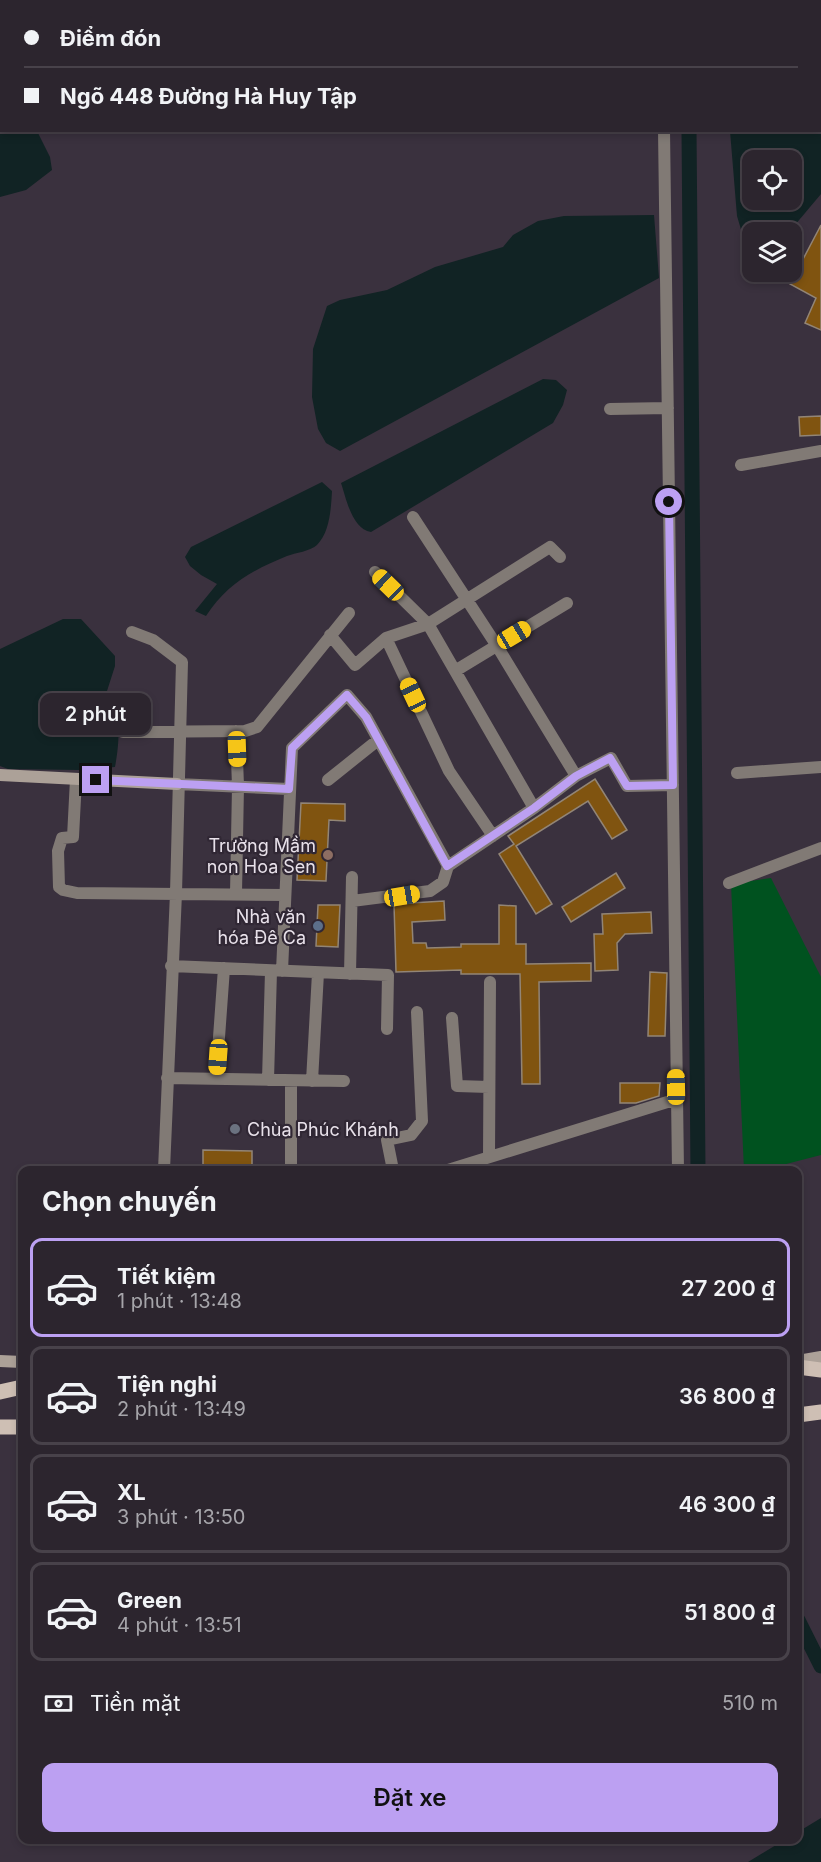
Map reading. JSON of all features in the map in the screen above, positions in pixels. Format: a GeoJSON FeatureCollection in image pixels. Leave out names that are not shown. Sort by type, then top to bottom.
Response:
{"type":"FeatureCollection","features":[{"type":"Feature","properties":{"kind":"main road"},"geometry":{"type":"LineString","coordinates":[[802,1368],[821,1370]]}},
{"type":"Feature","properties":{"kind":"main road"},"geometry":{"type":"LineString","coordinates":[[0,1392],[18,1388]]}},
{"type":"Feature","properties":{"kind":"main road"},"geometry":{"type":"LineString","coordinates":[[802,1414],[821,1412]]}},
{"type":"Feature","properties":{"kind":"main road"},"geometry":{"type":"LineString","coordinates":[[0,1427],[18,1427]]}},
{"type":"Feature","properties":{"kind":"street"},"geometry":{"type":"LineString","coordinates":[[664,132],[678,1166]]}},
{"type":"Feature","properties":{"kind":"street"},"geometry":{"type":"LineString","coordinates":[[610,409],[668,408]]}},
{"type":"Feature","properties":{"kind":"street"},"geometry":{"type":"LineString","coordinates":[[741,465],[821,451]]}},
{"type":"Feature","properties":{"kind":"street"},"geometry":{"type":"LineString","coordinates":[[413,517],[497,646],[576,776]]}},
{"type":"Feature","properties":{"kind":"street"},"geometry":{"type":"LineString","coordinates":[[330,635],[355,665],[386,638],[428,624],[550,547],[560,556]]}},
{"type":"Feature","properties":{"kind":"street"},"geometry":{"type":"LineString","coordinates":[[375,572],[428,624],[534,808]]}},
{"type":"Feature","properties":{"kind":"street"},"geometry":{"type":"LineString","coordinates":[[455,671],[567,603]]}},
{"type":"Feature","properties":{"kind":"street"},"geometry":{"type":"LineString","coordinates":[[123,732],[236,731],[257,727],[349,613]]}},
{"type":"Feature","properties":{"kind":"street"},"geometry":{"type":"LineString","coordinates":[[132,632],[153,640],[182,663],[177,784],[176,893],[171,966],[164,1166]]}},
{"type":"Feature","properties":{"kind":"street"},"geometry":{"type":"LineString","coordinates":[[386,638],[449,771],[493,836]]}},
{"type":"Feature","properties":{"kind":"street"},"geometry":{"type":"LineString","coordinates":[[268,1080],[285,895],[292,748],[347,695],[366,717],[447,866],[443,882],[430,891],[352,901]]}},
{"type":"Feature","properties":{"kind":"street"},"geometry":{"type":"LineString","coordinates":[[236,731],[238,786],[236,893]]}},
{"type":"Feature","properties":{"kind":"street"},"geometry":{"type":"LineString","coordinates":[[328,780],[378,740]]}},
{"type":"Feature","properties":{"kind":"street"},"geometry":{"type":"LineString","coordinates":[[447,866],[534,808],[576,776],[610,758],[627,786],[673,785]]}},
{"type":"Feature","properties":{"kind":"street"},"geometry":{"type":"LineString","coordinates":[[737,773],[821,767]]}},
{"type":"Feature","properties":{"kind":"street"},"geometry":{"type":"LineString","coordinates":[[0,775],[289,789]]}},
{"type":"Feature","properties":{"kind":"street"},"geometry":{"type":"LineString","coordinates":[[76,779],[73,837],[62,838],[58,851],[59,887],[63,890],[77,893],[285,895]]}},
{"type":"Feature","properties":{"kind":"street"},"geometry":{"type":"LineString","coordinates":[[729,883],[821,848]]}},
{"type":"Feature","properties":{"kind":"street"},"geometry":{"type":"LineString","coordinates":[[350,974],[352,877]]}},
{"type":"Feature","properties":{"kind":"street"},"geometry":{"type":"LineString","coordinates":[[171,966],[388,975],[387,1029]]}},
{"type":"Feature","properties":{"kind":"street"},"geometry":{"type":"LineString","coordinates":[[216,1079],[224,968]]}},
{"type":"Feature","properties":{"kind":"street"},"geometry":{"type":"LineString","coordinates":[[312,1081],[318,973]]}},
{"type":"Feature","properties":{"kind":"street"},"geometry":{"type":"LineString","coordinates":[[489,1157],[490,982]]}},
{"type":"Feature","properties":{"kind":"street"},"geometry":{"type":"LineString","coordinates":[[392,1166],[387,1140],[411,1135],[422,1121],[417,1012]]}},
{"type":"Feature","properties":{"kind":"street"},"geometry":{"type":"LineString","coordinates":[[452,1018],[457,1086],[489,1087]]}},
{"type":"Feature","properties":{"kind":"street"},"geometry":{"type":"LineString","coordinates":[[167,1078],[344,1081]]}},
{"type":"Feature","properties":{"kind":"street"},"geometry":{"type":"LineString","coordinates":[[291,1081],[291,1166]]}},
{"type":"Feature","properties":{"kind":"street"},"geometry":{"type":"LineString","coordinates":[[461,1166],[677,1099]]}},
{"type":"Feature","properties":{"kind":"street"},"geometry":{"type":"LineString","coordinates":[[802,1360],[821,1357]]}},
{"type":"Feature","properties":{"kind":"street"},"geometry":{"type":"LineString","coordinates":[[0,1361],[18,1362]]}},
{"type":"Feature","properties":{"kind":"green space"},"geometry":{"type":"Polygon","coordinates":[[[771,878],[821,977],[821,1155],[778,1166],[744,1166],[731,884],[771,878]]]}},
{"type":"Feature","properties":{"kind":"shaded area"},"geometry":{"type":"Polygon","coordinates":[[[0,132],[38,132],[50,157],[52,170],[26,190],[0,197],[0,132]]]}},
{"type":"Feature","properties":{"kind":"shaded area"},"geometry":{"type":"Polygon","coordinates":[[[730,132],[821,132],[821,194],[797,222],[742,222],[742,233],[737,216],[730,132]]]}},
{"type":"Feature","properties":{"kind":"shaded area"},"geometry":{"type":"Polygon","coordinates":[[[654,215],[659,278],[340,451],[326,443],[318,429],[312,397],[313,349],[327,306],[340,300],[387,290],[435,267],[503,247],[513,235],[538,221],[564,216],[654,215]]]}},
{"type":"Feature","properties":{"kind":"shaded area"},"geometry":{"type":"Polygon","coordinates":[[[543,379],[556,380],[567,390],[563,405],[553,423],[371,532],[364,530],[354,519],[341,483],[543,379]]]}},
{"type":"Feature","properties":{"kind":"shaded area"},"geometry":{"type":"Polygon","coordinates":[[[322,482],[332,491],[331,505],[325,533],[317,545],[274,561],[251,573],[231,587],[206,616],[195,611],[217,584],[190,566],[185,557],[191,547],[322,482]]]}},
{"type":"Feature","properties":{"kind":"shaded area"},"geometry":{"type":"Polygon","coordinates":[[[63,619],[81,619],[115,656],[115,666],[107,691],[116,707],[118,717],[118,749],[115,767],[81,770],[8,769],[0,766],[0,649],[63,619]]]}},
{"type":"Feature","properties":{"kind":"shaded area"},"geometry":{"type":"Polygon","coordinates":[[[821,1818],[821,1862],[748,1862],[778,1844],[802,1844],[802,1830],[821,1818]]]}},
{"type":"Feature","properties":{"kind":"building"},"geometry":{"type":"Polygon","coordinates":[[[821,225],[821,330],[805,323],[816,298],[790,284],[791,282],[802,282],[802,261],[821,225]]]}},
{"type":"Feature","properties":{"kind":"building"},"geometry":{"type":"Polygon","coordinates":[[[821,416],[821,435],[800,436],[799,417],[821,416]]]}},
{"type":"Feature","properties":{"kind":"building"},"geometry":{"type":"Polygon","coordinates":[[[595,779],[627,830],[612,839],[588,801],[516,846],[552,904],[536,914],[499,854],[514,844],[508,836],[595,779]]]}},
{"type":"Feature","properties":{"kind":"building"},"geometry":{"type":"Polygon","coordinates":[[[301,803],[345,804],[345,821],[329,820],[326,881],[297,880],[301,803]]]}},
{"type":"Feature","properties":{"kind":"building"},"geometry":{"type":"Polygon","coordinates":[[[616,873],[625,888],[571,922],[562,907],[616,873]]]}},
{"type":"Feature","properties":{"kind":"building"},"geometry":{"type":"Polygon","coordinates":[[[444,901],[445,920],[412,922],[413,943],[426,943],[427,948],[461,947],[461,944],[499,944],[499,905],[516,906],[516,944],[526,944],[526,964],[591,963],[591,981],[539,982],[540,1084],[522,1084],[520,974],[461,974],[461,970],[396,972],[394,904],[444,901]]]}},
{"type":"Feature","properties":{"kind":"building"},"geometry":{"type":"Polygon","coordinates":[[[318,905],[340,905],[338,947],[316,946],[318,905]]]}},
{"type":"Feature","properties":{"kind":"building"},"geometry":{"type":"Polygon","coordinates":[[[651,912],[652,933],[625,934],[617,943],[618,970],[595,971],[594,934],[603,934],[602,914],[651,912]]]}},
{"type":"Feature","properties":{"kind":"building"},"geometry":{"type":"Polygon","coordinates":[[[650,972],[667,973],[665,1036],[648,1036],[650,972]]]}},
{"type":"Feature","properties":{"kind":"building"},"geometry":{"type":"Polygon","coordinates":[[[620,1083],[660,1083],[659,1096],[636,1103],[620,1103],[620,1083]]]}},
{"type":"Feature","properties":{"kind":"building"},"geometry":{"type":"Polygon","coordinates":[[[203,1150],[252,1151],[252,1166],[203,1166],[203,1150]]]}},
{"type":"Feature","properties":{"kind":"waterway"},"geometry":{"type":"LineString","coordinates":[[689,132],[698,1166]]}},
{"type":"Feature","properties":{"kind":"waterway"},"geometry":{"type":"LineString","coordinates":[[802,1628],[821,1666]]}},
{"type":"Feature","properties":{"kind":"place","name":"Trường Mầm non Hoa Sen"},"geometry":{"type":"Point","coordinates":[328,855]}},
{"type":"Feature","properties":{"kind":"place","name":"Nhà văn hóa Đê Ca"},"geometry":{"type":"Point","coordinates":[318,926]}},
{"type":"Feature","properties":{"kind":"place","name":"Chùa Phúc Khánh"},"geometry":{"type":"Point","coordinates":[235,1129]}},
{"type":"Feature","properties":{"kind":"route"},"geometry":{"type":"LineString","coordinates":[[96,780],[289,789],[292,748],[347,695],[366,717],[447,866],[534,808],[576,776],[610,758],[627,786],[673,785],[669,502]]}}]}
